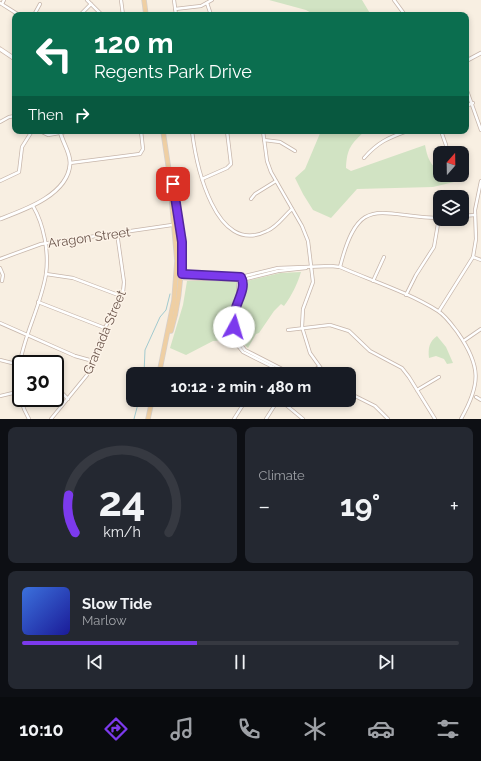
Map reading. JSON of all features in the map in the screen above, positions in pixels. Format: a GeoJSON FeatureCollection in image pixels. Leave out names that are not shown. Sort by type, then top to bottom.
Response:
{"type":"FeatureCollection","features":[{"type":"Feature","properties":{"kind":"main road"},"geometry":{"type":"LineString","coordinates":[[144,0],[146,12]]}},
{"type":"Feature","properties":{"kind":"main road"},"geometry":{"type":"LineString","coordinates":[[0,49],[12,57]]}},
{"type":"Feature","properties":{"kind":"main road"},"geometry":{"type":"LineString","coordinates":[[163,134],[177,225],[182,276],[178,308],[163,356]]}},
{"type":"Feature","properties":{"kind":"main road"},"geometry":{"type":"LineString","coordinates":[[161,367],[171,319],[176,276],[177,225]]}},
{"type":"Feature","properties":{"kind":"main road"},"geometry":{"type":"LineString","coordinates":[[148,419],[151,407]]}},
{"type":"Feature","properties":{"kind":"street"},"geometry":{"type":"LineString","coordinates":[[4,0],[1,3],[14,12]]}},
{"type":"Feature","properties":{"kind":"street"},"geometry":{"type":"LineString","coordinates":[[87,0],[99,12]]}},
{"type":"Feature","properties":{"kind":"street"},"geometry":{"type":"LineString","coordinates":[[121,0],[123,12]]}},
{"type":"Feature","properties":{"kind":"street"},"geometry":{"type":"LineString","coordinates":[[174,0],[176,12]]}},
{"type":"Feature","properties":{"kind":"street"},"geometry":{"type":"LineString","coordinates":[[175,9],[201,6],[212,0]]}},
{"type":"Feature","properties":{"kind":"street"},"geometry":{"type":"LineString","coordinates":[[394,0],[403,12]]}},
{"type":"Feature","properties":{"kind":"street"},"geometry":{"type":"LineString","coordinates":[[207,3],[210,12]]}},
{"type":"Feature","properties":{"kind":"street"},"geometry":{"type":"LineString","coordinates":[[36,12],[40,4]]}},
{"type":"Feature","properties":{"kind":"street"},"geometry":{"type":"LineString","coordinates":[[83,12],[91,4]]}},
{"type":"Feature","properties":{"kind":"street"},"geometry":{"type":"LineString","coordinates":[[469,59],[481,53]]}},
{"type":"Feature","properties":{"kind":"street"},"geometry":{"type":"LineString","coordinates":[[469,94],[481,130]]}},
{"type":"Feature","properties":{"kind":"street"},"geometry":{"type":"LineString","coordinates":[[469,105],[473,103]]}},
{"type":"Feature","properties":{"kind":"street"},"geometry":{"type":"LineString","coordinates":[[0,122],[12,116]]}},
{"type":"Feature","properties":{"kind":"street"},"geometry":{"type":"LineString","coordinates":[[0,181],[19,172],[22,147],[30,134]]}},
{"type":"Feature","properties":{"kind":"street"},"geometry":{"type":"LineString","coordinates":[[0,219],[33,206],[50,195],[62,183],[68,172],[70,163],[61,134]]}},
{"type":"Feature","properties":{"kind":"street"},"geometry":{"type":"LineString","coordinates":[[70,163],[137,155],[142,152],[143,144],[141,134]]}},
{"type":"Feature","properties":{"kind":"street"},"geometry":{"type":"LineString","coordinates":[[192,134],[198,168],[202,179],[220,218],[227,226],[242,234],[253,235],[267,232],[292,209]]}},
{"type":"Feature","properties":{"kind":"street"},"geometry":{"type":"LineString","coordinates":[[202,179],[227,168],[231,164],[227,134]]}},
{"type":"Feature","properties":{"kind":"street"},"geometry":{"type":"LineString","coordinates":[[263,134],[267,161],[308,241],[313,282],[303,309],[302,327],[306,344],[319,367]]}},
{"type":"Feature","properties":{"kind":"street"},"geometry":{"type":"LineString","coordinates":[[364,158],[374,146],[400,134]]}},
{"type":"Feature","properties":{"kind":"street"},"geometry":{"type":"LineString","coordinates":[[442,134],[446,146]]}},
{"type":"Feature","properties":{"kind":"street"},"geometry":{"type":"LineString","coordinates":[[264,140],[280,142],[295,151]]}},
{"type":"Feature","properties":{"kind":"street"},"geometry":{"type":"LineString","coordinates":[[251,199],[255,194],[276,181]]}},
{"type":"Feature","properties":{"kind":"street"},"geometry":{"type":"LineString","coordinates":[[439,311],[473,257],[476,239],[474,215],[481,181]]}},
{"type":"Feature","properties":{"kind":"street"},"geometry":{"type":"LineString","coordinates":[[19,355],[25,334],[38,302],[46,274],[45,244],[41,223],[33,206]]}},
{"type":"Feature","properties":{"kind":"street"},"geometry":{"type":"LineString","coordinates":[[340,267],[352,230],[364,218],[383,211],[433,217]]}},
{"type":"Feature","properties":{"kind":"street"},"geometry":{"type":"LineString","coordinates":[[469,215],[474,215]]}},
{"type":"Feature","properties":{"kind":"street","name":"Aragon Street"},"geometry":{"type":"LineString","coordinates":[[0,259],[33,246],[177,225]]}},
{"type":"Feature","properties":{"kind":"street"},"geometry":{"type":"LineString","coordinates":[[406,295],[416,275],[434,247],[438,226]]}},
{"type":"Feature","properties":{"kind":"street","name":"Granada Street"},"geometry":{"type":"LineString","coordinates":[[51,419],[88,375],[105,328],[121,296],[124,282],[117,233]]}},
{"type":"Feature","properties":{"kind":"street"},"geometry":{"type":"LineString","coordinates":[[374,281],[384,257]]}},
{"type":"Feature","properties":{"kind":"street"},"geometry":{"type":"LineString","coordinates":[[473,257],[481,260]]}},
{"type":"Feature","properties":{"kind":"street"},"geometry":{"type":"LineString","coordinates":[[176,276],[241,279],[278,268],[340,267],[406,295],[439,311],[465,340],[474,353]]}},
{"type":"Feature","properties":{"kind":"street"},"geometry":{"type":"LineString","coordinates":[[0,268],[2,281]]}},
{"type":"Feature","properties":{"kind":"street"},"geometry":{"type":"LineString","coordinates":[[46,274],[73,278],[121,296]]}},
{"type":"Feature","properties":{"kind":"street"},"geometry":{"type":"LineString","coordinates":[[241,279],[231,318],[235,342],[243,352],[273,367]]}},
{"type":"Feature","properties":{"kind":"street"},"geometry":{"type":"LineString","coordinates":[[241,279],[241,295],[234,319],[238,341],[245,350],[278,367]]}},
{"type":"Feature","properties":{"kind":"street"},"geometry":{"type":"LineString","coordinates":[[38,302],[105,328]]}},
{"type":"Feature","properties":{"kind":"street"},"geometry":{"type":"LineString","coordinates":[[0,323],[76,356],[93,361]]}},
{"type":"Feature","properties":{"kind":"street"},"geometry":{"type":"LineString","coordinates":[[288,330],[302,327],[330,325],[349,331],[370,351],[402,368],[435,419]]}},
{"type":"Feature","properties":{"kind":"street"},"geometry":{"type":"LineString","coordinates":[[465,340],[481,329]]}},
{"type":"Feature","properties":{"kind":"street"},"geometry":{"type":"LineString","coordinates":[[0,360],[12,363]]}},
{"type":"Feature","properties":{"kind":"street"},"geometry":{"type":"LineString","coordinates":[[417,390],[439,377]]}},
{"type":"Feature","properties":{"kind":"street"},"geometry":{"type":"LineString","coordinates":[[461,419],[476,397],[479,387]]}},
{"type":"Feature","properties":{"kind":"street"},"geometry":{"type":"LineString","coordinates":[[0,396],[12,393]]}},
{"type":"Feature","properties":{"kind":"street"},"geometry":{"type":"LineString","coordinates":[[64,395],[68,399]]}},
{"type":"Feature","properties":{"kind":"street"},"geometry":{"type":"LineString","coordinates":[[356,396],[375,406],[388,419]]}},
{"type":"Feature","properties":{"kind":"street"},"geometry":{"type":"LineString","coordinates":[[476,397],[481,400]]}},
{"type":"Feature","properties":{"kind":"street"},"geometry":{"type":"LineString","coordinates":[[22,407],[29,419]]}},
{"type":"Feature","properties":{"kind":"street"},"geometry":{"type":"LineString","coordinates":[[234,419],[242,407]]}},
{"type":"Feature","properties":{"kind":"street"},"geometry":{"type":"LineString","coordinates":[[266,419],[274,407]]}},
{"type":"Feature","properties":{"kind":"street"},"geometry":{"type":"LineString","coordinates":[[288,407],[301,418]]}},
{"type":"Feature","properties":{"kind":"green space"},"geometry":{"type":"Polygon","coordinates":[[[269,0],[362,0],[369,12],[310,12],[269,0]]]}},
{"type":"Feature","properties":{"kind":"green space"},"geometry":{"type":"Polygon","coordinates":[[[320,134],[362,134],[353,143],[347,156],[346,168],[351,171],[425,145],[433,164],[433,182],[454,182],[433,187],[357,189],[331,218],[313,210],[295,178],[305,169],[320,134]]]}},
{"type":"Feature","properties":{"kind":"green space"},"geometry":{"type":"Polygon","coordinates":[[[301,272],[294,290],[287,302],[284,306],[281,304],[274,311],[259,333],[256,334],[248,348],[241,341],[239,335],[229,340],[213,341],[186,355],[170,348],[183,305],[187,281],[247,281],[280,273],[301,272]]]}},
{"type":"Feature","properties":{"kind":"green space"},"geometry":{"type":"Polygon","coordinates":[[[437,336],[446,347],[453,363],[447,364],[444,359],[436,356],[429,358],[430,346],[432,341],[437,336]]]}},
{"type":"Feature","properties":{"kind":"waterway"},"geometry":{"type":"LineString","coordinates":[[144,367],[145,350],[160,317],[166,310],[170,294]]}},
{"type":"Feature","properties":{"kind":"waterway"},"geometry":{"type":"LineString","coordinates":[[134,419],[137,407]]}},
{"type":"Feature","properties":{"kind":"route"},"geometry":{"type":"LineString","coordinates":[[173,184],[182,242],[182,274],[241,277],[242,290],[234,312],[234,327]]}}]}
